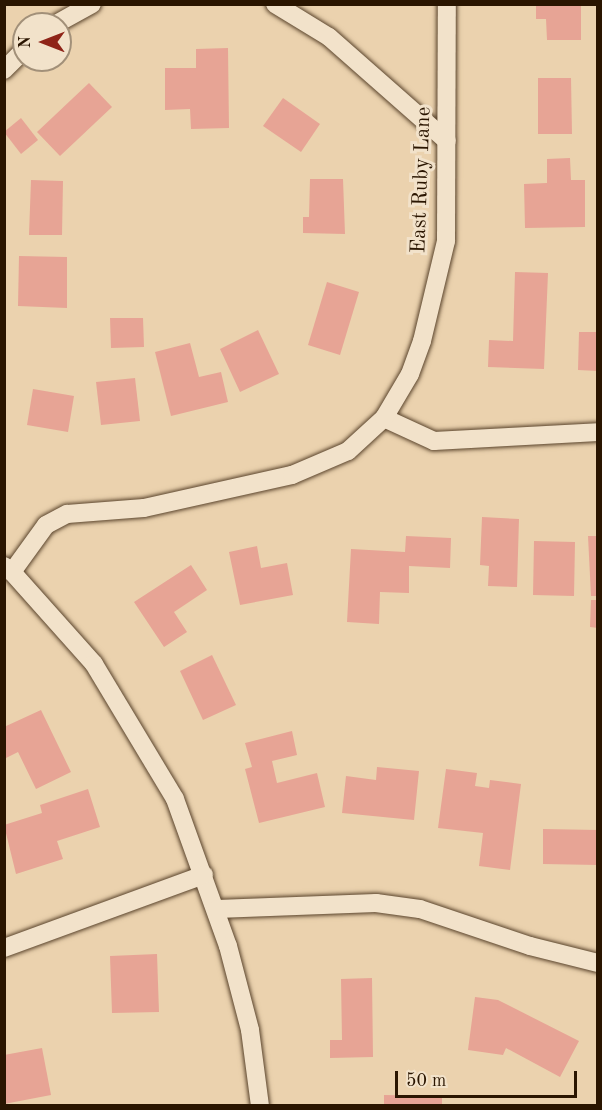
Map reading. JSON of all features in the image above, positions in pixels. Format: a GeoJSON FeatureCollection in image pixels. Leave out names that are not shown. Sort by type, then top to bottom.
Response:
{"type":"FeatureCollection","features":[{"type":"Feature","properties":{"kind":"street"},"geometry":{"type":"LineString","coordinates":[[72,15],[92,4]]}},
{"type":"Feature","properties":{"kind":"street"},"geometry":{"type":"LineString","coordinates":[[275,4],[329,37],[447,141]]}},
{"type":"Feature","properties":{"kind":"street","name":"East Ruby Lane"},"geometry":{"type":"LineString","coordinates":[[8,569],[46,525],[68,514],[144,508],[292,475],[348,451],[384,418],[410,374],[435,295],[446,241],[447,4]]}},
{"type":"Feature","properties":{"kind":"street"},"geometry":{"type":"LineString","coordinates":[[384,418],[434,441],[597,432]]}},
{"type":"Feature","properties":{"kind":"street"},"geometry":{"type":"LineString","coordinates":[[8,569],[74,639],[123,706],[175,799],[217,909],[249,1030],[260,1106]]}},
{"type":"Feature","properties":{"kind":"street"},"geometry":{"type":"LineString","coordinates":[[4,948],[204,875]]}},
{"type":"Feature","properties":{"kind":"street"},"geometry":{"type":"LineString","coordinates":[[217,909],[376,903],[420,909],[530,946],[597,963]]}},
{"type":"Feature","properties":{"kind":"building"},"geometry":{"type":"Polygon","coordinates":[[[536,4],[581,4],[581,40],[547,40],[546,19],[536,19],[536,4]]]}},
{"type":"Feature","properties":{"kind":"building"},"geometry":{"type":"Polygon","coordinates":[[[228,48],[229,128],[191,129],[190,109],[165,110],[165,68],[196,68],[196,49],[228,48]]]}},
{"type":"Feature","properties":{"kind":"building"},"geometry":{"type":"Polygon","coordinates":[[[538,78],[571,78],[572,134],[538,134],[538,78]]]}},
{"type":"Feature","properties":{"kind":"building"},"geometry":{"type":"Polygon","coordinates":[[[89,83],[112,107],[60,156],[37,132],[89,83]]]}},
{"type":"Feature","properties":{"kind":"building"},"geometry":{"type":"Polygon","coordinates":[[[283,98],[320,124],[301,152],[263,126],[283,98]]]}},
{"type":"Feature","properties":{"kind":"building"},"geometry":{"type":"Polygon","coordinates":[[[21,118],[38,140],[21,154],[4,132],[21,118]]]}},
{"type":"Feature","properties":{"kind":"building"},"geometry":{"type":"Polygon","coordinates":[[[570,158],[571,180],[585,180],[585,227],[525,228],[524,184],[547,183],[547,159],[570,158]]]}},
{"type":"Feature","properties":{"kind":"building"},"geometry":{"type":"Polygon","coordinates":[[[310,179],[343,179],[345,234],[303,233],[303,217],[309,217],[310,179]]]}},
{"type":"Feature","properties":{"kind":"building"},"geometry":{"type":"Polygon","coordinates":[[[31,180],[63,181],[62,235],[29,235],[31,180]]]}},
{"type":"Feature","properties":{"kind":"building"},"geometry":{"type":"Polygon","coordinates":[[[19,256],[67,257],[67,308],[18,306],[19,256]]]}},
{"type":"Feature","properties":{"kind":"building"},"geometry":{"type":"Polygon","coordinates":[[[515,272],[548,273],[544,369],[488,367],[489,340],[513,341],[515,272]]]}},
{"type":"Feature","properties":{"kind":"building"},"geometry":{"type":"Polygon","coordinates":[[[327,282],[359,292],[340,355],[308,345],[327,282]]]}},
{"type":"Feature","properties":{"kind":"building"},"geometry":{"type":"Polygon","coordinates":[[[110,318],[143,318],[144,347],[111,348],[110,318]]]}},
{"type":"Feature","properties":{"kind":"building"},"geometry":{"type":"Polygon","coordinates":[[[258,330],[279,374],[240,392],[220,349],[258,330]]]}},
{"type":"Feature","properties":{"kind":"building"},"geometry":{"type":"Polygon","coordinates":[[[579,332],[598,332],[598,371],[578,370],[579,332]]]}},
{"type":"Feature","properties":{"kind":"building"},"geometry":{"type":"Polygon","coordinates":[[[190,343],[199,377],[221,372],[228,402],[171,416],[155,352],[190,343]]]}},
{"type":"Feature","properties":{"kind":"building"},"geometry":{"type":"Polygon","coordinates":[[[135,378],[140,421],[101,425],[96,382],[135,378]]]}},
{"type":"Feature","properties":{"kind":"building"},"geometry":{"type":"Polygon","coordinates":[[[33,389],[74,396],[68,432],[27,425],[33,389]]]}},
{"type":"Feature","properties":{"kind":"building"},"geometry":{"type":"Polygon","coordinates":[[[482,517],[519,519],[517,587],[488,586],[489,566],[480,565],[482,517]]]}},
{"type":"Feature","properties":{"kind":"building"},"geometry":{"type":"Polygon","coordinates":[[[406,536],[451,538],[450,568],[409,566],[409,593],[380,592],[379,624],[347,622],[351,549],[405,552],[406,536]]]}},
{"type":"Feature","properties":{"kind":"building"},"geometry":{"type":"Polygon","coordinates":[[[588,536],[598,536],[598,596],[591,596],[588,536]]]}},
{"type":"Feature","properties":{"kind":"building"},"geometry":{"type":"Polygon","coordinates":[[[534,541],[575,542],[574,596],[533,595],[534,541]]]}},
{"type":"Feature","properties":{"kind":"building"},"geometry":{"type":"Polygon","coordinates":[[[257,546],[261,568],[287,563],[293,595],[240,605],[229,552],[257,546]]]}},
{"type":"Feature","properties":{"kind":"building"},"geometry":{"type":"Polygon","coordinates":[[[191,565],[207,590],[174,612],[187,632],[164,647],[134,602],[191,565]]]}},
{"type":"Feature","properties":{"kind":"building"},"geometry":{"type":"Polygon","coordinates":[[[591,600],[598,600],[598,628],[590,627],[591,600]]]}},
{"type":"Feature","properties":{"kind":"building"},"geometry":{"type":"Polygon","coordinates":[[[212,655],[236,705],[203,720],[180,671],[212,655]]]}},
{"type":"Feature","properties":{"kind":"building"},"geometry":{"type":"Polygon","coordinates":[[[41,710],[71,772],[36,789],[18,752],[6,758],[4,727],[41,710]]]}},
{"type":"Feature","properties":{"kind":"building"},"geometry":{"type":"Polygon","coordinates":[[[292,731],[297,755],[272,761],[277,783],[317,773],[325,807],[259,823],[245,769],[252,767],[245,743],[292,731]]]}},
{"type":"Feature","properties":{"kind":"building"},"geometry":{"type":"Polygon","coordinates":[[[377,767],[419,771],[414,820],[342,813],[346,776],[376,780],[377,767]]]}},
{"type":"Feature","properties":{"kind":"building"},"geometry":{"type":"Polygon","coordinates":[[[446,769],[477,773],[475,786],[489,788],[490,780],[521,784],[510,870],[479,866],[483,833],[438,828],[446,769]]]}},
{"type":"Feature","properties":{"kind":"building"},"geometry":{"type":"Polygon","coordinates":[[[88,789],[100,827],[57,841],[63,859],[16,874],[4,825],[42,813],[40,805],[88,789]]]}},
{"type":"Feature","properties":{"kind":"building"},"geometry":{"type":"Polygon","coordinates":[[[543,829],[598,830],[598,865],[543,864],[543,829]]]}},
{"type":"Feature","properties":{"kind":"building"},"geometry":{"type":"Polygon","coordinates":[[[157,954],[159,1012],[112,1013],[110,956],[157,954]]]}},
{"type":"Feature","properties":{"kind":"building"},"geometry":{"type":"Polygon","coordinates":[[[372,978],[373,1057],[330,1058],[330,1040],[342,1040],[341,979],[372,978]]]}},
{"type":"Feature","properties":{"kind":"building"},"geometry":{"type":"Polygon","coordinates":[[[475,997],[498,1000],[579,1041],[560,1077],[506,1048],[503,1055],[468,1050],[475,997]]]}},
{"type":"Feature","properties":{"kind":"building"},"geometry":{"type":"Polygon","coordinates":[[[42,1048],[51,1095],[4,1104],[4,1055],[42,1048]]]}},
{"type":"Feature","properties":{"kind":"building"},"geometry":{"type":"Polygon","coordinates":[[[384,1095],[442,1096],[442,1106],[384,1106],[384,1095]]]}}]}
